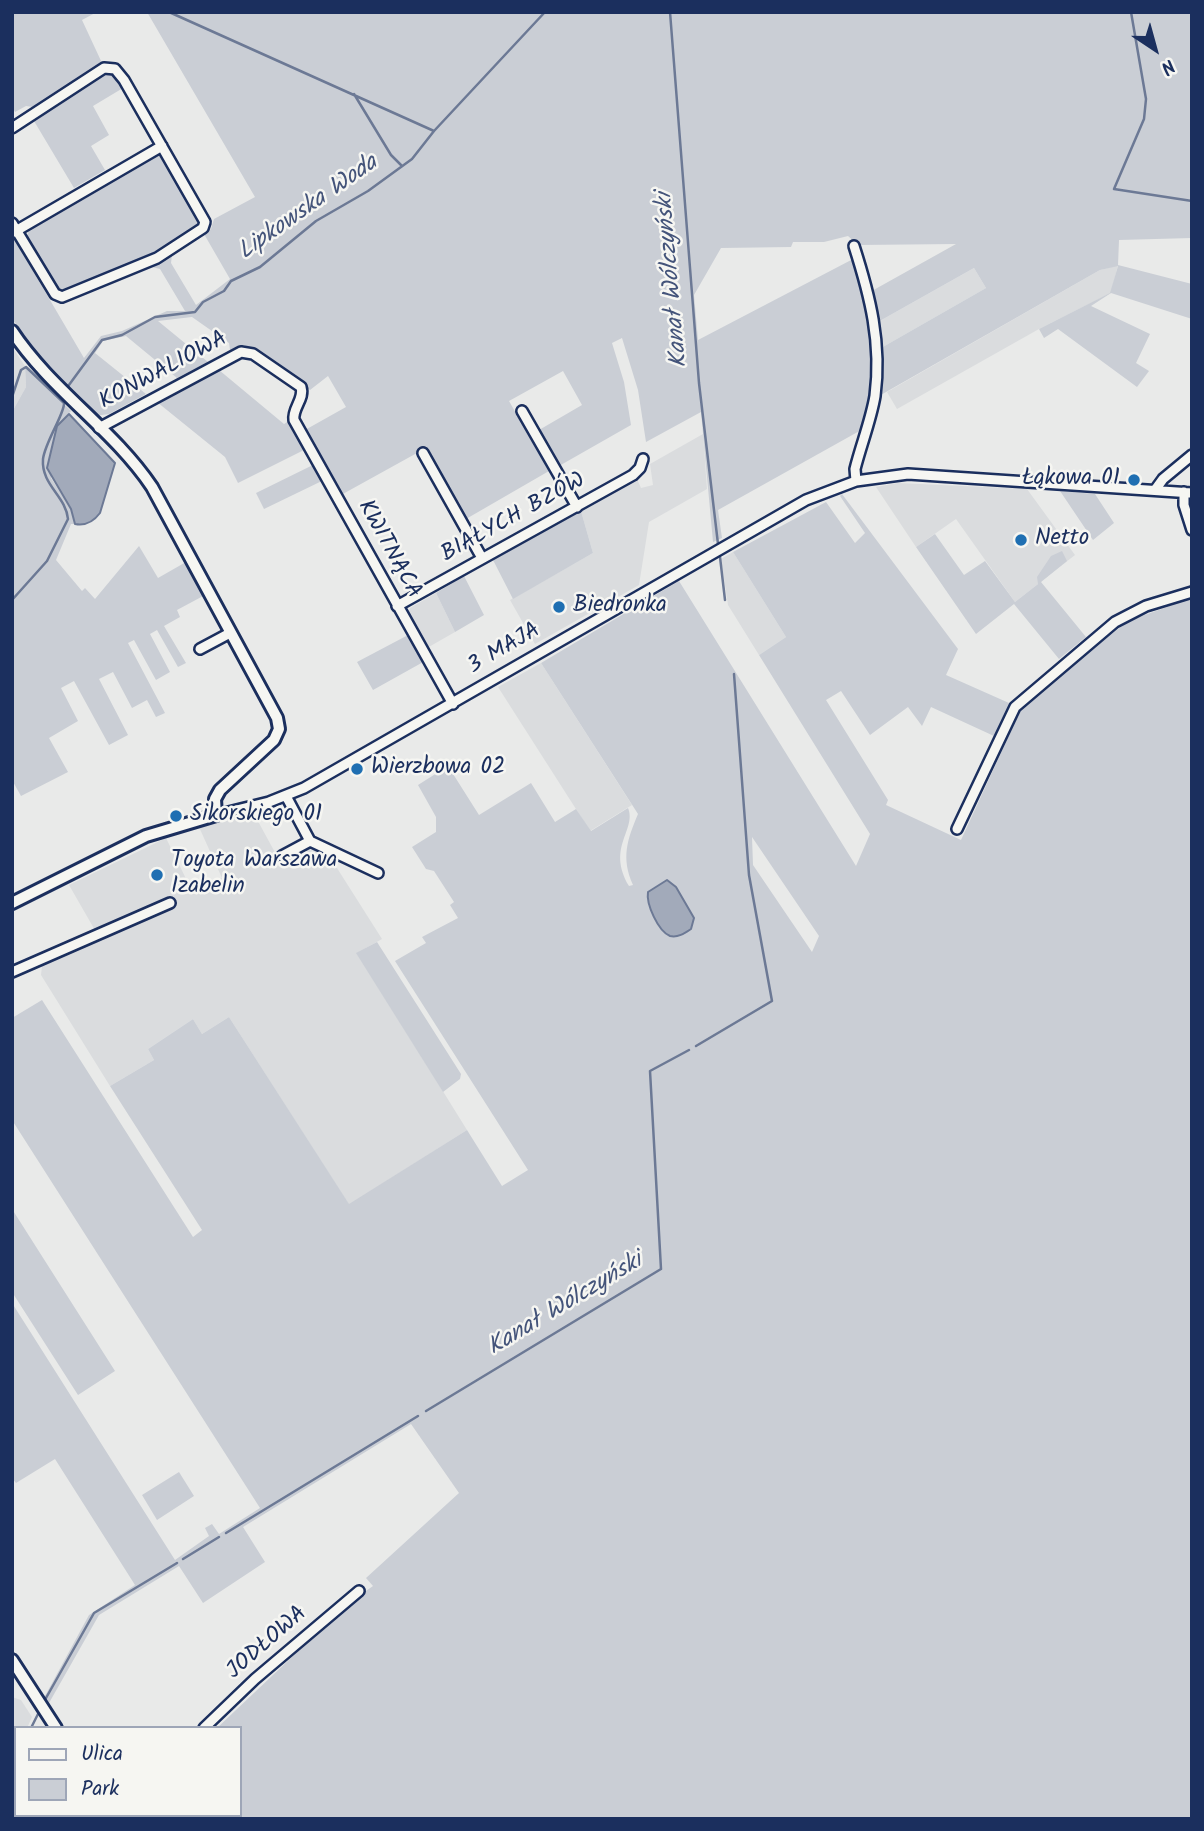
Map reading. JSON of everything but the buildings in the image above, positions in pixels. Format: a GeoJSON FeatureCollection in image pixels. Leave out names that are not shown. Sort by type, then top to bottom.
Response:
{"type":"FeatureCollection","features":[{"type":"Feature","properties":{"kind":"main road"},"geometry":{"type":"LineString","coordinates":[[12,331],[38,365],[139,469],[152,487],[277,718],[279,729],[274,740],[220,790],[215,799],[215,815]]}},
{"type":"Feature","properties":{"kind":"main road","name":"3 MAJA"},"geometry":{"type":"LineString","coordinates":[[12,903],[146,836],[215,815]]}},
{"type":"Feature","properties":{"kind":"main road"},"geometry":{"type":"LineString","coordinates":[[12,1660],[55,1726]]}},
{"type":"Feature","properties":{"kind":"street"},"geometry":{"type":"LineString","coordinates":[[12,128],[104,68],[115,69],[124,80],[203,214],[203,228],[157,258],[73,295],[55,295],[14,229],[162,146]]}},
{"type":"Feature","properties":{"kind":"street"},"geometry":{"type":"LineString","coordinates":[[854,246],[875,320],[876,377],[873,406],[855,469],[856,481]]}},
{"type":"Feature","properties":{"kind":"street","name":"KONWALIOWA"},"geometry":{"type":"LineString","coordinates":[[99,428],[247,351],[301,387],[301,398],[293,413]]}},
{"type":"Feature","properties":{"kind":"street"},"geometry":{"type":"LineString","coordinates":[[522,411],[577,507]]}},
{"type":"Feature","properties":{"kind":"street","name":"KWITNĄCA"},"geometry":{"type":"LineString","coordinates":[[293,413],[294,420],[453,704]]}},
{"type":"Feature","properties":{"kind":"street"},"geometry":{"type":"LineString","coordinates":[[423,453],[482,558]]}},
{"type":"Feature","properties":{"kind":"street"},"geometry":{"type":"LineString","coordinates":[[1155,490],[1163,479],[1192,455]]}},
{"type":"Feature","properties":{"kind":"street","name":"BIAŁYCH BZÓW"},"geometry":{"type":"LineString","coordinates":[[397,606],[633,475],[640,468],[643,459]]}},
{"type":"Feature","properties":{"kind":"street","name":"3 MAJA"},"geometry":{"type":"LineString","coordinates":[[215,815],[286,796],[453,704],[806,500],[856,481],[894,475],[931,475],[1188,493]]}},
{"type":"Feature","properties":{"kind":"street"},"geometry":{"type":"LineString","coordinates":[[1188,493],[1184,505],[1192,530]]}},
{"type":"Feature","properties":{"kind":"street"},"geometry":{"type":"LineString","coordinates":[[957,829],[1015,707],[1115,622],[1146,606],[1192,592]]}},
{"type":"Feature","properties":{"kind":"street"},"geometry":{"type":"LineString","coordinates":[[200,649],[230,633]]}},
{"type":"Feature","properties":{"kind":"street"},"geometry":{"type":"LineString","coordinates":[[286,796],[310,841],[378,873]]}},
{"type":"Feature","properties":{"kind":"street"},"geometry":{"type":"LineString","coordinates":[[282,856],[310,841]]}},
{"type":"Feature","properties":{"kind":"street"},"geometry":{"type":"LineString","coordinates":[[13,970],[170,903]]}},
{"type":"Feature","properties":{"kind":"street","name":"JODŁOWA"},"geometry":{"type":"LineString","coordinates":[[206,1726],[255,1679],[359,1591]]}},
{"type":"Feature","properties":{"kind":"shaded area"},"geometry":{"type":"Polygon","coordinates":[[[1118,265],[1111,293],[1039,329],[897,409],[887,392],[1100,270],[1118,265]]]}},
{"type":"Feature","properties":{"kind":"shaded area"},"geometry":{"type":"Polygon","coordinates":[[[974,268],[986,288],[881,348],[878,322],[974,268]]]}},
{"type":"Feature","properties":{"kind":"shaded area"},"geometry":{"type":"Polygon","coordinates":[[[12,347],[25,366],[26,387],[12,412],[12,347]]]}},
{"type":"Feature","properties":{"kind":"shaded area"},"geometry":{"type":"Polygon","coordinates":[[[703,434],[707,489],[649,522],[639,585],[535,644],[510,600],[593,553],[581,511],[637,479],[641,488],[653,485],[650,464],[703,434]]]}},
{"type":"Feature","properties":{"kind":"shaded area"},"geometry":{"type":"Polygon","coordinates":[[[898,483],[1027,489],[1075,555],[1015,602],[956,519],[916,547],[876,487],[898,483]]]}},
{"type":"Feature","properties":{"kind":"shaded area"},"geometry":{"type":"Polygon","coordinates":[[[733,552],[786,637],[759,655],[728,605],[721,559],[733,552]]]}},
{"type":"Feature","properties":{"kind":"shaded area"},"geometry":{"type":"Polygon","coordinates":[[[436,593],[455,632],[427,648],[408,614],[410,608],[436,593]]]}},
{"type":"Feature","properties":{"kind":"shaded area"},"geometry":{"type":"Polygon","coordinates":[[[541,663],[632,805],[590,831],[498,687],[541,663]]]}},
{"type":"Feature","properties":{"kind":"shaded area"},"geometry":{"type":"Polygon","coordinates":[[[254,814],[283,867],[298,860],[293,853],[313,845],[330,857],[382,939],[357,953],[467,1130],[349,1205],[229,1017],[202,1034],[193,1019],[148,1049],[154,1060],[110,1086],[41,975],[42,966],[83,949],[81,945],[96,932],[69,885],[166,838],[192,891],[222,878],[199,827],[254,814]]]}},
{"type":"Feature","properties":{"kind":"shaded area"},"geometry":{"type":"Polygon","coordinates":[[[12,1697],[21,1700],[32,1717],[28,1726],[14,1726],[12,1754],[12,1697]]]}},
{"type":"Feature","properties":{"kind":"green space"},"geometry":{"type":"Polygon","coordinates":[[[12,12],[97,12],[82,20],[102,63],[33,107],[26,106],[15,112],[12,106],[12,12]]]}},
{"type":"Feature","properties":{"kind":"green space"},"geometry":{"type":"Polygon","coordinates":[[[147,12],[1192,12],[1192,238],[1119,240],[1118,265],[1192,284],[1192,319],[1111,293],[1091,306],[1150,334],[1136,363],[1149,371],[1137,387],[1058,329],[1044,338],[1039,329],[1110,293],[1118,266],[1100,270],[879,396],[881,348],[986,288],[974,268],[878,322],[870,292],[956,244],[858,245],[848,236],[824,242],[793,242],[791,247],[721,248],[694,295],[698,340],[855,258],[870,322],[873,364],[869,407],[863,429],[718,510],[722,538],[713,542],[701,412],[646,442],[638,390],[622,338],[612,343],[624,382],[631,425],[559,466],[539,430],[582,405],[563,371],[509,401],[549,471],[466,519],[426,448],[341,495],[305,430],[346,407],[328,376],[310,390],[244,345],[230,350],[229,343],[192,317],[158,321],[208,362],[177,378],[126,336],[103,341],[95,353],[146,394],[109,414],[94,416],[45,363],[12,319],[13,237],[84,358],[101,336],[122,331],[167,311],[185,311],[160,269],[152,267],[172,255],[171,263],[196,305],[230,279],[204,234],[211,229],[214,219],[255,197],[147,12]]]}},
{"type":"Feature","properties":{"kind":"green space"},"geometry":{"type":"Polygon","coordinates":[[[108,73],[116,77],[123,88],[93,106],[109,135],[91,146],[105,170],[74,188],[34,121],[108,73]]]}},
{"type":"Feature","properties":{"kind":"green space"},"geometry":{"type":"Polygon","coordinates":[[[155,153],[163,155],[200,217],[198,224],[158,250],[64,292],[57,290],[27,237],[29,229],[155,153]]]}},
{"type":"Feature","properties":{"kind":"green space"},"geometry":{"type":"Polygon","coordinates":[[[25,366],[71,411],[57,426],[51,478],[71,509],[75,524],[71,524],[56,560],[82,591],[85,588],[95,599],[139,546],[158,578],[186,562],[205,595],[177,610],[180,617],[164,626],[186,663],[178,667],[157,630],[150,634],[170,672],[156,680],[134,640],[128,643],[165,713],[156,717],[147,700],[132,708],[113,672],[99,679],[128,735],[109,745],[74,681],[61,688],[78,721],[49,738],[68,772],[21,796],[12,780],[12,412],[26,387],[25,366]]]}},
{"type":"Feature","properties":{"kind":"green space"},"geometry":{"type":"Polygon","coordinates":[[[219,370],[284,424],[289,421],[306,449],[238,483],[225,457],[157,402],[219,370]]]}},
{"type":"Feature","properties":{"kind":"green space"},"geometry":{"type":"Polygon","coordinates":[[[317,463],[326,479],[264,509],[256,493],[317,463]]]}},
{"type":"Feature","properties":{"kind":"green space"},"geometry":{"type":"Polygon","coordinates":[[[1060,491],[1095,494],[1114,523],[1093,540],[1060,491]]]}},
{"type":"Feature","properties":{"kind":"green space"},"geometry":{"type":"Polygon","coordinates":[[[842,494],[958,649],[946,675],[1009,703],[994,736],[931,707],[922,726],[908,707],[870,735],[841,691],[826,700],[888,800],[886,805],[961,840],[1023,705],[1128,621],[1192,598],[1192,1819],[124,1819],[242,1817],[242,1726],[219,1726],[349,1603],[373,1586],[366,1578],[459,1493],[411,1424],[243,1527],[265,1562],[203,1603],[179,1566],[99,1615],[49,1703],[45,1696],[89,1615],[135,1585],[55,1459],[16,1483],[12,1478],[12,1303],[175,1560],[209,1536],[205,1528],[212,1524],[219,1534],[260,1508],[12,1120],[12,1018],[42,1000],[193,1237],[202,1230],[110,1086],[154,1060],[148,1049],[193,1019],[202,1034],[229,1017],[349,1204],[467,1130],[502,1186],[528,1170],[395,961],[426,943],[422,937],[458,918],[450,905],[454,902],[434,871],[426,869],[412,847],[436,832],[436,817],[418,785],[448,766],[479,815],[531,783],[555,822],[576,809],[591,831],[628,808],[629,824],[620,860],[629,886],[633,885],[626,858],[638,814],[541,663],[679,581],[856,866],[870,834],[759,655],[786,637],[733,552],[826,502],[855,543],[865,533],[840,496],[842,494]],[[752,837],[753,865],[812,952],[819,936],[752,837]]]}},
{"type":"Feature","properties":{"kind":"green space"},"geometry":{"type":"Polygon","coordinates":[[[581,511],[593,553],[513,599],[493,560],[581,511]]]}},
{"type":"Feature","properties":{"kind":"green space"},"geometry":{"type":"Polygon","coordinates":[[[935,534],[964,575],[985,561],[1015,602],[1038,584],[1037,577],[1051,556],[1062,551],[1067,561],[1041,582],[1086,637],[1059,659],[1014,604],[976,634],[916,547],[935,534]]]}},
{"type":"Feature","properties":{"kind":"green space"},"geometry":{"type":"Polygon","coordinates":[[[464,576],[484,615],[455,632],[436,593],[464,576]]]}},
{"type":"Feature","properties":{"kind":"green space"},"geometry":{"type":"Polygon","coordinates":[[[410,634],[425,661],[373,690],[357,662],[410,634]]]}},
{"type":"Feature","properties":{"kind":"green space"},"geometry":{"type":"Polygon","coordinates":[[[377,942],[461,1074],[460,1079],[443,1092],[356,953],[377,942]]]}},
{"type":"Feature","properties":{"kind":"green space"},"geometry":{"type":"Polygon","coordinates":[[[12,1209],[115,1371],[78,1395],[12,1292],[12,1209]]]}},
{"type":"Feature","properties":{"kind":"green space"},"geometry":{"type":"Polygon","coordinates":[[[179,1472],[194,1496],[157,1520],[142,1495],[179,1472]]]}},
{"type":"Feature","properties":{"kind":"water"},"geometry":{"type":"Polygon","coordinates":[[[69,414],[115,463],[100,513],[86,524],[75,524],[71,509],[47,468],[57,426],[69,414]]]}},
{"type":"Feature","properties":{"kind":"water"},"geometry":{"type":"Polygon","coordinates":[[[667,880],[676,887],[694,918],[691,929],[681,935],[670,936],[661,929],[649,903],[648,892],[667,880]]]}},
{"type":"Feature","properties":{"kind":"waterway"},"geometry":{"type":"LineString","coordinates":[[169,12],[434,131]]}},
{"type":"Feature","properties":{"kind":"waterway","name":"Lipkowska Woda"},"geometry":{"type":"LineString","coordinates":[[66,389],[102,340],[122,335],[155,317],[195,312],[203,302],[224,291],[231,281],[260,267],[316,221],[368,191],[412,159],[434,131],[545,12]]}},
{"type":"Feature","properties":{"kind":"waterway","name":"Kanał Wólczyński"},"geometry":{"type":"LineString","coordinates":[[670,12],[699,383],[718,544]]}},
{"type":"Feature","properties":{"kind":"waterway"},"geometry":{"type":"LineString","coordinates":[[1131,12],[1146,99],[1144,119],[1114,189],[1192,201]]}},
{"type":"Feature","properties":{"kind":"waterway"},"geometry":{"type":"LineString","coordinates":[[354,94],[391,155],[402,166]]}},
{"type":"Feature","properties":{"kind":"waterway","name":"Lipkowska Woda"},"geometry":{"type":"LineString","coordinates":[[12,397],[21,370],[26,367],[64,403],[47,444],[43,468],[63,504],[68,519],[47,561],[12,600]]}},
{"type":"Feature","properties":{"kind":"waterway","name":"Kanał Wólczyński"},"geometry":{"type":"LineString","coordinates":[[720,557],[725,600]]}},
{"type":"Feature","properties":{"kind":"waterway","name":"Kanał Wólczyński"},"geometry":{"type":"LineString","coordinates":[[696,1046],[772,1001],[749,875],[734,674]]}},
{"type":"Feature","properties":{"kind":"waterway","name":"Kanał Wólczyński"},"geometry":{"type":"LineString","coordinates":[[426,1411],[661,1269],[650,1071],[689,1050]]}},
{"type":"Feature","properties":{"kind":"waterway","name":"Kanał Wólczyński"},"geometry":{"type":"LineString","coordinates":[[226,1533],[418,1416]]}},
{"type":"Feature","properties":{"kind":"waterway","name":"Kanał Wólczyński"},"geometry":{"type":"LineString","coordinates":[[183,1559],[219,1537]]}},
{"type":"Feature","properties":{"kind":"waterway","name":"Kanał Wólczyński"},"geometry":{"type":"LineString","coordinates":[[46,1698],[94,1613],[177,1563]]}},
{"type":"Feature","properties":{"kind":"waterway","name":"Kanał Wólczyński"},"geometry":{"type":"LineString","coordinates":[[32,1726],[38,1714]]}},
{"type":"Feature","properties":{"kind":"waterway","name":"Kanał Wólczyński"},"geometry":{"type":"LineString","coordinates":[[12,1763],[14,1760]]}},
{"type":"Feature","properties":{"kind":"place","name":"Łąkowa 01"},"geometry":{"type":"Point","coordinates":[1134,480]}},
{"type":"Feature","properties":{"kind":"place","name":"Netto"},"geometry":{"type":"Point","coordinates":[1021,540]}},
{"type":"Feature","properties":{"kind":"place","name":"Biedronka"},"geometry":{"type":"Point","coordinates":[559,607]}},
{"type":"Feature","properties":{"kind":"place","name":"Wierzbowa 02"},"geometry":{"type":"Point","coordinates":[357,769]}},
{"type":"Feature","properties":{"kind":"place","name":"Sikorskiego 01"},"geometry":{"type":"Point","coordinates":[176,816]}},
{"type":"Feature","properties":{"kind":"place","name":"Toyota Warszawa Izabelin"},"geometry":{"type":"Point","coordinates":[157,875]}}]}
